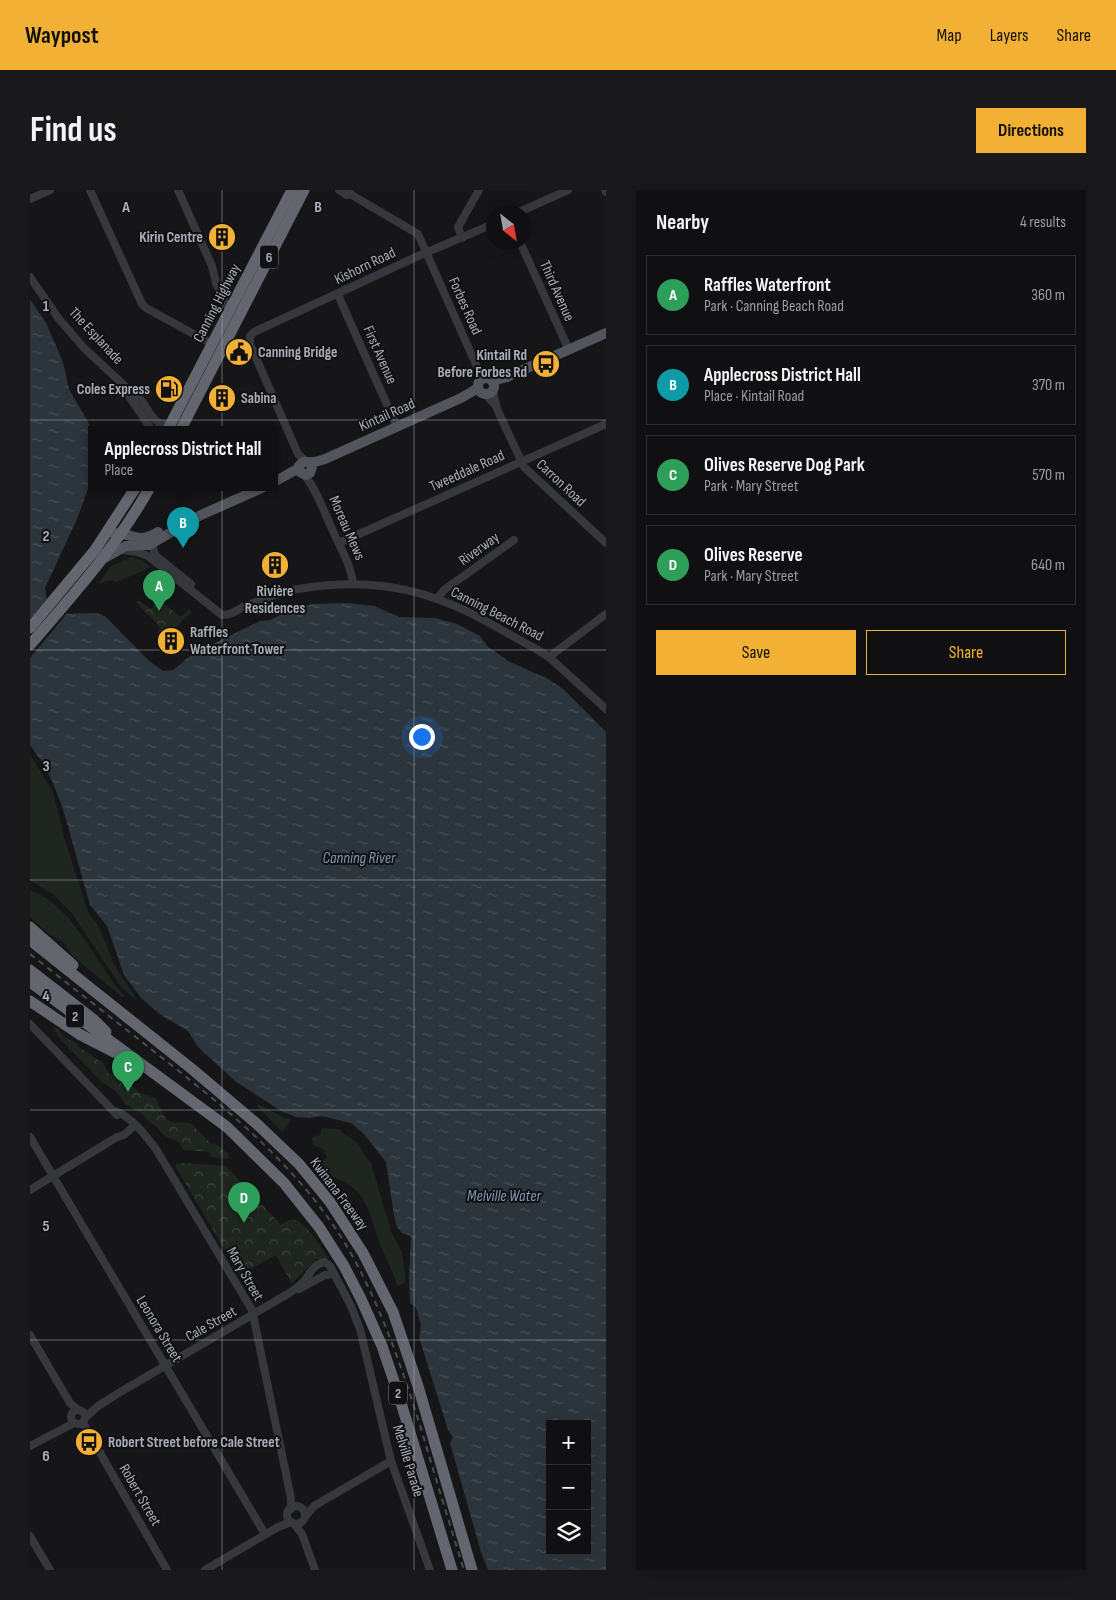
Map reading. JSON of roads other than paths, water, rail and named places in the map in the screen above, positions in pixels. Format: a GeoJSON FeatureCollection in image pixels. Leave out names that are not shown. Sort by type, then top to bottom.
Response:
{"type":"FeatureCollection","features":[{"type":"Feature","properties":{"kind":"highway","name":"Canning Highway"},"geometry":{"type":"LineString","coordinates":[[173,426],[212,344],[292,190]]}},
{"type":"Feature","properties":{"kind":"highway","name":"Canning Highway"},"geometry":{"type":"LineString","coordinates":[[174,426],[304,190]]}},
{"type":"Feature","properties":{"kind":"highway"},"geometry":{"type":"LineString","coordinates":[[30,645],[133,491]]}},
{"type":"Feature","properties":{"kind":"highway"},"geometry":{"type":"LineString","coordinates":[[30,628],[100,561],[121,533],[147,491]]}},
{"type":"Feature","properties":{"kind":"highway"},"geometry":{"type":"LineString","coordinates":[[30,927],[71,963],[171,1043],[236,1105]]}},
{"type":"Feature","properties":{"kind":"highway","name":"Kwinana Freeway"},"geometry":{"type":"LineString","coordinates":[[30,940],[236,1105],[280,1145],[320,1189],[352,1235],[376,1276],[402,1335],[472,1570]]}},
{"type":"Feature","properties":{"kind":"highway"},"geometry":{"type":"LineString","coordinates":[[30,948],[110,1003]]}},
{"type":"Feature","properties":{"kind":"highway"},"geometry":{"type":"LineString","coordinates":[[30,970],[93,1019],[120,1048]]}},
{"type":"Feature","properties":{"kind":"highway","name":"2"},"geometry":{"type":"LineString","coordinates":[[30,982],[212,1114],[250,1148],[293,1194],[319,1227],[344,1266],[371,1320],[390,1368],[452,1570]]}},
{"type":"Feature","properties":{"kind":"highway"},"geometry":{"type":"LineString","coordinates":[[30,1001],[79,1034],[160,1076]]}},
{"type":"Feature","properties":{"kind":"main road","name":"Kintail Road"},"geometry":{"type":"LineString","coordinates":[[279,480],[606,333]]}},
{"type":"Feature","properties":{"kind":"main road"},"geometry":{"type":"LineString","coordinates":[[105,536],[112,533],[121,533],[145,539],[174,524],[201,515],[255,491]]}},
{"type":"Feature","properties":{"kind":"main road"},"geometry":{"type":"LineString","coordinates":[[100,561],[129,546],[146,546],[201,515]]}},
{"type":"Feature","properties":{"kind":"street"},"geometry":{"type":"LineString","coordinates":[[30,199],[49,190]]}},
{"type":"Feature","properties":{"kind":"street"},"geometry":{"type":"LineString","coordinates":[[90,190],[142,304],[212,344]]}},
{"type":"Feature","properties":{"kind":"street"},"geometry":{"type":"LineString","coordinates":[[178,190],[212,266],[216,283],[229,311]]}},
{"type":"Feature","properties":{"kind":"street","name":"Forbes Road"},"geometry":{"type":"LineString","coordinates":[[339,190],[347,195],[350,192],[414,231],[421,239],[521,462]]}},
{"type":"Feature","properties":{"kind":"street"},"geometry":{"type":"LineString","coordinates":[[462,238],[458,227],[478,190]]}},
{"type":"Feature","properties":{"kind":"street"},"geometry":{"type":"LineString","coordinates":[[531,207],[568,190]]}},
{"type":"Feature","properties":{"kind":"street","name":"Kishorn Road"},"geometry":{"type":"LineString","coordinates":[[250,336],[254,332],[486,228]]}},
{"type":"Feature","properties":{"kind":"street","name":"Third Avenue"},"geometry":{"type":"LineString","coordinates":[[524,250],[568,350]]}},
{"type":"Feature","properties":{"kind":"street","name":"The Esplanade"},"geometry":{"type":"LineString","coordinates":[[30,277],[59,319],[84,348],[126,388],[141,398],[158,422],[168,426]]}},
{"type":"Feature","properties":{"kind":"street","name":"First Avenue"},"geometry":{"type":"LineString","coordinates":[[338,294],[397,427]]}},
{"type":"Feature","properties":{"kind":"street","name":"Moreau Mews"},"geometry":{"type":"LineString","coordinates":[[250,336],[250,344],[352,573],[353,584]]}},
{"type":"Feature","properties":{"kind":"street","name":"The Esplanade"},"geometry":{"type":"LineString","coordinates":[[126,388],[149,426]]}},
{"type":"Feature","properties":{"kind":"street","name":"Tweeddale Road"},"geometry":{"type":"LineString","coordinates":[[339,543],[605,427]]}},
{"type":"Feature","properties":{"kind":"street","name":"Carron Road"},"geometry":{"type":"LineString","coordinates":[[521,462],[528,473],[606,543]]}},
{"type":"Feature","properties":{"kind":"street","name":"Riverway"},"geometry":{"type":"LineString","coordinates":[[437,599],[444,590],[514,540]]}},
{"type":"Feature","properties":{"kind":"street"},"geometry":{"type":"LineString","coordinates":[[154,542],[155,554],[217,605],[224,610],[239,609]]}},
{"type":"Feature","properties":{"kind":"street","name":"Canning Beach Road"},"geometry":{"type":"LineString","coordinates":[[120,550],[137,552],[148,556],[222,614],[230,614],[239,609],[294,590],[318,586],[353,584],[376,586],[437,599],[458,608],[549,657],[606,710]]}},
{"type":"Feature","properties":{"kind":"street"},"geometry":{"type":"LineString","coordinates":[[549,657],[606,614]]}},
{"type":"Feature","properties":{"kind":"street","name":"Mary Street"},"geometry":{"type":"LineString","coordinates":[[30,1024],[115,1111],[117,1116],[131,1125],[141,1136],[148,1139],[250,1308],[294,1514],[304,1512],[304,1519]]}},
{"type":"Feature","properties":{"kind":"street"},"geometry":{"type":"LineString","coordinates":[[30,1190],[121,1136],[131,1125]]}},
{"type":"Feature","properties":{"kind":"street","name":"Leonora Street"},"geometry":{"type":"LineString","coordinates":[[30,1137],[265,1534]]}},
{"type":"Feature","properties":{"kind":"street","name":"Cale Street"},"geometry":{"type":"LineString","coordinates":[[30,1446],[286,1296],[325,1275],[334,1274],[330,1266],[325,1262],[320,1263],[310,1272],[304,1282],[286,1296]]}},
{"type":"Feature","properties":{"kind":"street","name":"Melville Parade"},"geometry":{"type":"LineString","coordinates":[[334,1274],[351,1306],[364,1339],[391,1461],[430,1570]]}},
{"type":"Feature","properties":{"kind":"street","name":"Robert Street"},"geometry":{"type":"LineString","coordinates":[[30,1335],[167,1570]]}},
{"type":"Feature","properties":{"kind":"street"},"geometry":{"type":"LineString","coordinates":[[205,1570],[278,1527],[294,1514],[314,1506],[391,1461]]}},
{"type":"Feature","properties":{"kind":"street"},"geometry":{"type":"LineString","coordinates":[[294,1514],[300,1524],[314,1506]]}},
{"type":"Feature","properties":{"kind":"street"},"geometry":{"type":"LineString","coordinates":[[294,1514],[315,1570]]}},
{"type":"Feature","properties":{"kind":"street"},"geometry":{"type":"LineString","coordinates":[[302,1534],[304,1519]]}},
{"type":"Feature","properties":{"kind":"street"},"geometry":{"type":"LineString","coordinates":[[30,1536],[50,1570]]}},
{"type":"Feature","properties":{"kind":"water","name":"Canning River"},"geometry":{"type":"Polygon","coordinates":[[[30,299],[46,323],[63,362],[69,389],[90,426],[88,426],[88,489],[77,519],[45,588],[48,607],[61,614],[97,613],[106,617],[148,660],[163,671],[173,670],[194,653],[260,621],[270,620],[293,609],[312,604],[348,603],[374,606],[399,617],[435,618],[457,624],[480,636],[488,647],[510,662],[550,680],[563,689],[606,732],[606,1570],[488,1570],[481,1552],[450,1443],[453,1437],[448,1430],[419,1337],[421,1326],[416,1307],[410,1303],[411,1236],[402,1233],[397,1227],[386,1162],[364,1134],[351,1123],[322,1116],[310,1118],[296,1117],[281,1111],[235,1081],[198,1047],[188,1031],[161,1015],[142,999],[124,975],[107,926],[90,905],[63,809],[45,766],[30,745],[30,299]]]}},
{"type":"Feature","properties":{"kind":"railway"},"geometry":{"type":"LineString","coordinates":[[30,954],[184,1075],[239,1121],[290,1171],[334,1227],[364,1279],[401,1367],[464,1570]]}},
{"type":"Feature","properties":{"kind":"place","name":"Kirin Centre"},"geometry":{"type":"Point","coordinates":[222,237]}},
{"type":"Feature","properties":{"kind":"place","name":"Canning Bridge"},"geometry":{"type":"Point","coordinates":[239,352]}},
{"type":"Feature","properties":{"kind":"place","name":"Kintail Rd Before Forbes Rd"},"geometry":{"type":"Point","coordinates":[546,364]}},
{"type":"Feature","properties":{"kind":"place","name":"Coles Express"},"geometry":{"type":"Point","coordinates":[169,389]}},
{"type":"Feature","properties":{"kind":"place","name":"Sabina"},"geometry":{"type":"Point","coordinates":[222,398]}},
{"type":"Feature","properties":{"kind":"place","name":"Applecross District Hall"},"geometry":{"type":"Point","coordinates":[183,548]}},
{"type":"Feature","properties":{"kind":"place","name":"Rivière Residences"},"geometry":{"type":"Point","coordinates":[275,565]}},
{"type":"Feature","properties":{"kind":"place","name":"Raffles Waterfront"},"geometry":{"type":"Point","coordinates":[159,611]}},
{"type":"Feature","properties":{"kind":"place","name":"Raffles Waterfront Tower"},"geometry":{"type":"Point","coordinates":[171,641]}},
{"type":"Feature","properties":{"kind":"place","name":"Olives Reserve Dog Park"},"geometry":{"type":"Point","coordinates":[128,1092]}},
{"type":"Feature","properties":{"kind":"place","name":"Olives Reserve"},"geometry":{"type":"Point","coordinates":[244,1223]}},
{"type":"Feature","properties":{"kind":"place","name":"Robert Street before Cale Street"},"geometry":{"type":"Point","coordinates":[89,1442]}},
{"type":"Feature","properties":{"kind":"water label","name":"Melville Water"},"geometry":{"type":"Point","coordinates":[504,1196]}}]}
